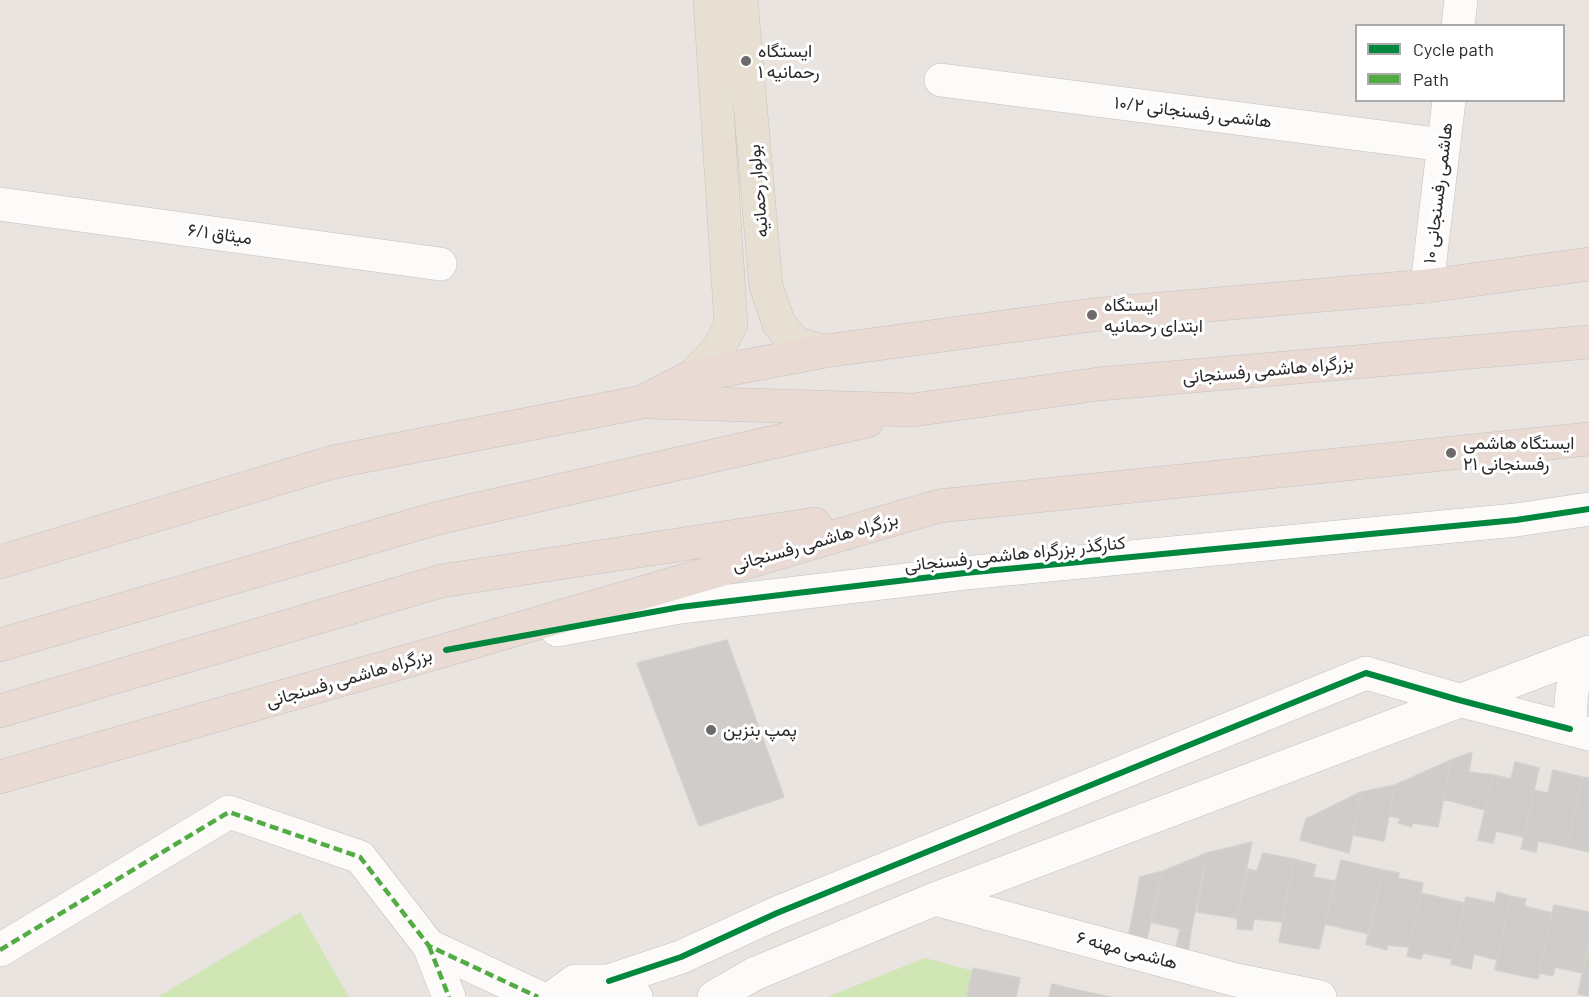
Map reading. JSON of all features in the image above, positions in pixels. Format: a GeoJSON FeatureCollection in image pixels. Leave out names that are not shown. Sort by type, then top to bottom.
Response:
{"type":"FeatureCollection","features":[{"type":"Feature","properties":{"kind":"highway"},"geometry":{"type":"LineString","coordinates":[[0,562],[333,462],[642,402],[693,376],[825,351],[1092,315],[1427,286],[1589,264]]}},
{"type":"Feature","properties":{"kind":"highway","name":"بزرگراه هاشمی رفسنجانی"},"geometry":{"type":"LineString","coordinates":[[0,645],[438,518],[913,410],[1099,384],[1589,342]]}},
{"type":"Feature","properties":{"kind":"highway","name":"بزرگراه هاشمی رفسنجانی"},"geometry":{"type":"LineString","coordinates":[[642,402],[913,410]]}},
{"type":"Feature","properties":{"kind":"highway","name":"بزرگراه هاشمی رفسنجانی"},"geometry":{"type":"LineString","coordinates":[[0,711],[441,581],[939,506],[1589,439]]}},
{"type":"Feature","properties":{"kind":"highway","name":"بزرگراه هاشمی رفسنجانی"},"geometry":{"type":"LineString","coordinates":[[0,777],[939,506]]}},
{"type":"Feature","properties":{"kind":"main road","name":"بولوار رحمانیه"},"geometry":{"type":"LineString","coordinates":[[693,376],[719,348],[730,324],[726,4]]}},
{"type":"Feature","properties":{"kind":"main road","name":"بولوار رحمانیه"},"geometry":{"type":"LineString","coordinates":[[726,4],[766,286],[779,324],[796,344],[825,351]]}},
{"type":"Feature","properties":{"kind":"street"},"geometry":{"type":"LineString","coordinates":[[1458,24],[1461,0]]}},
{"type":"Feature","properties":{"kind":"street","name":"هاشمی رفسنجانی ۱۰/۲"},"geometry":{"type":"LineString","coordinates":[[941,80],[1444,145]]}},
{"type":"Feature","properties":{"kind":"street","name":"هاشمی رفسنجانی ۱۰"},"geometry":{"type":"LineString","coordinates":[[1427,286],[1449,102]]}},
{"type":"Feature","properties":{"kind":"street","name":"میثاق ۶/۱"},"geometry":{"type":"LineString","coordinates":[[0,204],[440,264]]}},
{"type":"Feature","properties":{"kind":"street","name":"کنارگذر بزرگراه هاشمی رفسنجانی"},"geometry":{"type":"LineString","coordinates":[[446,650],[704,604],[965,573],[1516,520],[1589,509]]}},
{"type":"Feature","properties":{"kind":"street"},"geometry":{"type":"LineString","coordinates":[[714,997],[754,974],[935,898],[1589,653]]}},
{"type":"Feature","properties":{"kind":"street"},"geometry":{"type":"LineString","coordinates":[[554,997],[575,981],[623,989],[681,957],[777,913],[1366,673],[1579,731],[1571,696],[1576,672],[1589,653]]}},
{"type":"Feature","properties":{"kind":"street"},"geometry":{"type":"LineString","coordinates":[[0,950],[230,812],[360,857],[429,946],[449,997]]}},
{"type":"Feature","properties":{"kind":"street","name":"هاشمی مهنه ۶"},"geometry":{"type":"LineString","coordinates":[[935,898],[1234,988],[1320,997]]}},
{"type":"Feature","properties":{"kind":"street"},"geometry":{"type":"LineString","coordinates":[[429,946],[538,997]]}},
{"type":"Feature","properties":{"kind":"green space"},"geometry":{"type":"Polygon","coordinates":[[[300,912],[349,997],[158,997],[300,912]]]}},
{"type":"Feature","properties":{"kind":"green space"},"geometry":{"type":"Polygon","coordinates":[[[925,958],[978,972],[972,997],[827,997],[925,958]]]}},
{"type":"Feature","properties":{"kind":"building","name":"پمپ بنزین"},"geometry":{"type":"Polygon","coordinates":[[[727,640],[784,797],[699,826],[637,663],[727,640]]]}},
{"type":"Feature","properties":{"kind":"building"},"geometry":{"type":"Polygon","coordinates":[[[1472,752],[1469,772],[1493,775],[1485,810],[1443,799],[1451,760],[1472,752]]]}},
{"type":"Feature","properties":{"kind":"building"},"geometry":{"type":"Polygon","coordinates":[[[1451,760],[1438,827],[1412,823],[1412,827],[1398,823],[1401,819],[1389,815],[1395,785],[1451,760]]]}},
{"type":"Feature","properties":{"kind":"building"},"geometry":{"type":"Polygon","coordinates":[[[1515,762],[1539,768],[1524,837],[1496,831],[1493,843],[1478,840],[1493,775],[1511,779],[1515,762]]]}},
{"type":"Feature","properties":{"kind":"building"},"geometry":{"type":"Polygon","coordinates":[[[1553,770],[1582,777],[1567,847],[1538,841],[1536,852],[1521,849],[1534,790],[1548,793],[1553,770]]]}},
{"type":"Feature","properties":{"kind":"building"},"geometry":{"type":"Polygon","coordinates":[[[1582,777],[1589,778],[1589,852],[1567,847],[1582,777]]]}},
{"type":"Feature","properties":{"kind":"building"},"geometry":{"type":"Polygon","coordinates":[[[1395,785],[1384,841],[1353,835],[1361,792],[1395,785]]]}},
{"type":"Feature","properties":{"kind":"building"},"geometry":{"type":"Polygon","coordinates":[[[1361,792],[1349,853],[1300,840],[1306,819],[1361,792]]]}},
{"type":"Feature","properties":{"kind":"building"},"geometry":{"type":"Polygon","coordinates":[[[1252,842],[1236,918],[1197,912],[1207,853],[1252,842]]]}},
{"type":"Feature","properties":{"kind":"building"},"geometry":{"type":"Polygon","coordinates":[[[1207,853],[1191,931],[1150,922],[1163,871],[1207,853]]]}},
{"type":"Feature","properties":{"kind":"building"},"geometry":{"type":"Polygon","coordinates":[[[1263,853],[1294,859],[1282,922],[1254,919],[1252,930],[1237,929],[1236,918],[1248,869],[1257,871],[1263,853]]]}},
{"type":"Feature","properties":{"kind":"building"},"geometry":{"type":"Polygon","coordinates":[[[1294,859],[1316,865],[1313,877],[1335,881],[1319,949],[1279,942],[1294,859]]]}},
{"type":"Feature","properties":{"kind":"building"},"geometry":{"type":"Polygon","coordinates":[[[1341,860],[1383,870],[1369,934],[1325,924],[1341,860]]]}},
{"type":"Feature","properties":{"kind":"building"},"geometry":{"type":"Polygon","coordinates":[[[1383,870],[1399,873],[1398,878],[1423,883],[1409,947],[1387,945],[1387,950],[1366,944],[1383,870]]]}},
{"type":"Feature","properties":{"kind":"building"},"geometry":{"type":"Polygon","coordinates":[[[1163,871],[1147,938],[1129,934],[1140,877],[1163,871]]]}},
{"type":"Feature","properties":{"kind":"building"},"geometry":{"type":"Polygon","coordinates":[[[1497,892],[1511,896],[1497,960],[1474,954],[1471,969],[1451,964],[1466,897],[1495,903],[1497,892]]]}},
{"type":"Feature","properties":{"kind":"building"},"geometry":{"type":"Polygon","coordinates":[[[1421,893],[1465,903],[1452,959],[1423,953],[1421,959],[1407,956],[1421,893]]]}},
{"type":"Feature","properties":{"kind":"building"},"geometry":{"type":"Polygon","coordinates":[[[1511,896],[1526,899],[1524,906],[1552,913],[1538,979],[1495,970],[1511,896]]]}},
{"type":"Feature","properties":{"kind":"building"},"geometry":{"type":"Polygon","coordinates":[[[1554,905],[1589,912],[1589,943],[1582,973],[1555,967],[1553,976],[1539,973],[1554,905]]]}},
{"type":"Feature","properties":{"kind":"building"},"geometry":{"type":"Polygon","coordinates":[[[1180,929],[1191,931],[1187,960],[1174,957],[1180,929]]]}},
{"type":"Feature","properties":{"kind":"building"},"geometry":{"type":"Polygon","coordinates":[[[1589,943],[1589,996],[1578,994],[1589,943]]]}},
{"type":"Feature","properties":{"kind":"building"},"geometry":{"type":"Polygon","coordinates":[[[973,968],[1020,978],[1016,997],[967,997],[973,968]]]}},
{"type":"Feature","properties":{"kind":"building"},"geometry":{"type":"Polygon","coordinates":[[[1052,984],[1068,988],[1066,997],[1049,997],[1052,984]]]}},
{"type":"Feature","properties":{"kind":"building"},"geometry":{"type":"Polygon","coordinates":[[[1068,988],[1111,997],[1066,997],[1068,988]]]}},
{"type":"Feature","properties":{"kind":"marked path"},"geometry":{"type":"LineString","coordinates":[[0,950],[229,812],[360,857],[429,946],[538,997]]}},
{"type":"Feature","properties":{"kind":"marked path"},"geometry":{"type":"LineString","coordinates":[[429,946],[449,997]]}},
{"type":"Feature","properties":{"kind":"cycle path"},"geometry":{"type":"LineString","coordinates":[[446,650],[680,607],[965,573],[1516,520],[1589,509]]}},
{"type":"Feature","properties":{"kind":"cycle path"},"geometry":{"type":"LineString","coordinates":[[609,981],[681,957],[777,913],[1366,673],[1570,729]]}},
{"type":"Feature","properties":{"kind":"place","name":"ایستگاه رحمانیه ۱"},"geometry":{"type":"Point","coordinates":[746,61]}},
{"type":"Feature","properties":{"kind":"place","name":"ایستگاه ابتدای رحمانیه"},"geometry":{"type":"Point","coordinates":[1092,315]}},
{"type":"Feature","properties":{"kind":"place","name":"ایستگاه هاشمی رفسنجانی ۲۱"},"geometry":{"type":"Point","coordinates":[1451,453]}},
{"type":"Feature","properties":{"kind":"place","name":"پمپ بنزین"},"geometry":{"type":"Point","coordinates":[711,730]}}]}
